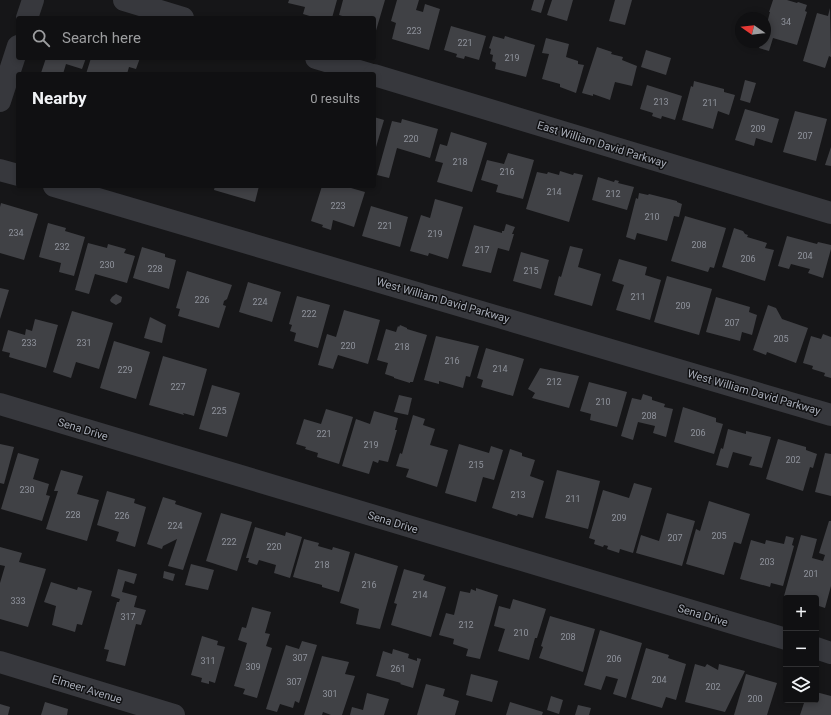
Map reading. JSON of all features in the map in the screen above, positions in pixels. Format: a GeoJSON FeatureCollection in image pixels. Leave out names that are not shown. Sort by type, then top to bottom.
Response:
{"type":"FeatureCollection","features":[{"type":"Feature","properties":{"kind":"street"},"geometry":{"type":"LineString","coordinates":[[28,16],[33,0]]}},
{"type":"Feature","properties":{"kind":"street"},"geometry":{"type":"LineString","coordinates":[[124,0],[176,16]]}},
{"type":"Feature","properties":{"kind":"street"},"geometry":{"type":"LineString","coordinates":[[0,101],[16,52]]}},
{"type":"Feature","properties":{"kind":"street"},"geometry":{"type":"LineString","coordinates":[[323,60],[362,72]]}},
{"type":"Feature","properties":{"kind":"street","name":"East William David Parkway"},"geometry":{"type":"LineString","coordinates":[[376,76],[831,213]]}},
{"type":"Feature","properties":{"kind":"street"},"geometry":{"type":"LineString","coordinates":[[0,170],[16,174]]}},
{"type":"Feature","properties":{"kind":"street","name":"West William David Parkway"},"geometry":{"type":"LineString","coordinates":[[61,188],[831,415]]}},
{"type":"Feature","properties":{"kind":"street","name":"Sena Drive"},"geometry":{"type":"LineString","coordinates":[[0,404],[783,638]]}},
{"type":"Feature","properties":{"kind":"street"},"geometry":{"type":"LineString","coordinates":[[819,649],[831,653]]}},
{"type":"Feature","properties":{"kind":"street","name":"Elmeer Avenue"},"geometry":{"type":"LineString","coordinates":[[0,662],[174,715]]}},
{"type":"Feature","properties":{"kind":"building"},"geometry":{"type":"Polygon","coordinates":[[[289,0],[337,0],[333,16],[310,16],[303,14],[305,7],[288,3],[289,0]]]}},
{"type":"Feature","properties":{"kind":"building"},"geometry":{"type":"Polygon","coordinates":[[[343,0],[385,0],[376,31],[376,16],[339,15],[343,0]]]}},
{"type":"Feature","properties":{"kind":"building"},"geometry":{"type":"Polygon","coordinates":[[[397,0],[419,0],[416,10],[423,12],[425,4],[440,9],[429,50],[392,39],[396,23],[391,21],[397,0]]]}},
{"type":"Feature","properties":{"kind":"building"},"geometry":{"type":"Polygon","coordinates":[[[534,0],[545,0],[541,13],[531,10],[534,0]]]}},
{"type":"Feature","properties":{"kind":"building"},"geometry":{"type":"Polygon","coordinates":[[[552,0],[573,0],[567,21],[547,15],[552,0]]]}},
{"type":"Feature","properties":{"kind":"building"},"geometry":{"type":"Polygon","coordinates":[[[615,0],[632,0],[625,25],[609,21],[615,0]]]}},
{"type":"Feature","properties":{"kind":"building"},"geometry":{"type":"Polygon","coordinates":[[[773,0],[787,0],[807,5],[805,11],[807,12],[797,45],[773,38],[771,44],[771,12],[769,12],[773,0]]]}},
{"type":"Feature","properties":{"kind":"building"},"geometry":{"type":"Polygon","coordinates":[[[830,8],[831,57],[829,56],[825,68],[803,61],[817,13],[828,16],[830,8]]]}},
{"type":"Feature","properties":{"kind":"building"},"geometry":{"type":"Polygon","coordinates":[[[451,26],[486,36],[479,60],[465,56],[464,59],[456,57],[457,54],[444,50],[451,26]]]}},
{"type":"Feature","properties":{"kind":"building"},"geometry":{"type":"Polygon","coordinates":[[[493,36],[504,39],[505,36],[535,45],[526,77],[495,69],[496,63],[492,61],[493,55],[490,54],[491,49],[489,48],[493,36]]]}},
{"type":"Feature","properties":{"kind":"building"},"geometry":{"type":"Polygon","coordinates":[[[546,38],[569,44],[566,57],[578,61],[578,64],[584,65],[576,93],[560,87],[560,84],[542,79],[549,54],[542,53],[546,38]]]}},
{"type":"Feature","properties":{"kind":"building"},"geometry":{"type":"Polygon","coordinates":[[[597,47],[612,52],[611,54],[623,57],[622,60],[637,66],[632,86],[615,82],[610,100],[593,94],[593,96],[582,93],[597,47]]]}},
{"type":"Feature","properties":{"kind":"building"},"geometry":{"type":"Polygon","coordinates":[[[759,48],[770,48],[769,51],[759,48]]]}},
{"type":"Feature","properties":{"kind":"building"},"geometry":{"type":"Polygon","coordinates":[[[646,50],[671,58],[666,75],[641,67],[646,50]]]}},
{"type":"Feature","properties":{"kind":"building"},"geometry":{"type":"Polygon","coordinates":[[[45,60],[85,60],[82,69],[66,64],[64,72],[41,72],[45,60]]]}},
{"type":"Feature","properties":{"kind":"building"},"geometry":{"type":"Polygon","coordinates":[[[90,60],[139,60],[136,69],[129,67],[128,72],[87,72],[90,60]]]}},
{"type":"Feature","properties":{"kind":"building"},"geometry":{"type":"Polygon","coordinates":[[[745,80],[756,83],[750,103],[740,100],[745,80]]]}},
{"type":"Feature","properties":{"kind":"building"},"geometry":{"type":"Polygon","coordinates":[[[694,81],[724,89],[724,92],[735,95],[729,115],[718,111],[713,129],[682,120],[691,86],[693,87],[694,81]]]}},
{"type":"Feature","properties":{"kind":"building"},"geometry":{"type":"Polygon","coordinates":[[[647,85],[682,96],[675,120],[662,116],[661,119],[652,116],[653,113],[640,109],[647,85]]]}},
{"type":"Feature","properties":{"kind":"building"},"geometry":{"type":"Polygon","coordinates":[[[745,109],[779,119],[772,143],[756,138],[754,146],[735,140],[745,109]]]}},
{"type":"Feature","properties":{"kind":"building"},"geometry":{"type":"Polygon","coordinates":[[[795,111],[827,119],[816,161],[783,152],[795,111]]]}},
{"type":"Feature","properties":{"kind":"building"},"geometry":{"type":"Polygon","coordinates":[[[376,118],[384,120],[376,147],[376,118]]]}},
{"type":"Feature","properties":{"kind":"building"},"geometry":{"type":"Polygon","coordinates":[[[402,119],[438,129],[430,158],[397,148],[389,178],[377,175],[392,121],[401,123],[402,119]]]}},
{"type":"Feature","properties":{"kind":"building"},"geometry":{"type":"Polygon","coordinates":[[[451,132],[487,143],[472,192],[437,182],[443,163],[435,161],[440,144],[447,146],[451,132]]]}},
{"type":"Feature","properties":{"kind":"building"},"geometry":{"type":"Polygon","coordinates":[[[831,147],[831,166],[825,165],[831,147]]]}},
{"type":"Feature","properties":{"kind":"building"},"geometry":{"type":"Polygon","coordinates":[[[508,153],[534,160],[523,199],[496,192],[498,185],[481,180],[487,160],[504,164],[508,153]]]}},
{"type":"Feature","properties":{"kind":"building"},"geometry":{"type":"Polygon","coordinates":[[[560,171],[573,175],[574,173],[583,175],[569,222],[526,209],[537,172],[547,174],[548,172],[559,175],[560,171]]]}},
{"type":"Feature","properties":{"kind":"building"},"geometry":{"type":"Polygon","coordinates":[[[598,177],[614,182],[615,180],[619,181],[618,183],[634,187],[627,210],[592,200],[598,177]]]}},
{"type":"Feature","properties":{"kind":"building"},"geometry":{"type":"Polygon","coordinates":[[[214,188],[258,188],[255,202],[214,190],[214,188]]]}},
{"type":"Feature","properties":{"kind":"building"},"geometry":{"type":"Polygon","coordinates":[[[321,188],[351,188],[365,192],[354,227],[333,220],[331,230],[322,227],[323,225],[311,221],[321,188]]]}},
{"type":"Feature","properties":{"kind":"building"},"geometry":{"type":"Polygon","coordinates":[[[639,193],[677,201],[682,204],[679,217],[674,216],[667,241],[637,233],[635,240],[626,237],[636,198],[638,199],[639,193]]]}},
{"type":"Feature","properties":{"kind":"building"},"geometry":{"type":"Polygon","coordinates":[[[435,199],[463,207],[448,259],[429,253],[428,256],[410,251],[421,215],[430,218],[435,199]]]}},
{"type":"Feature","properties":{"kind":"building"},"geometry":{"type":"Polygon","coordinates":[[[1,203],[38,214],[24,260],[0,253],[1,203]]]}},
{"type":"Feature","properties":{"kind":"building"},"geometry":{"type":"Polygon","coordinates":[[[371,206],[408,217],[400,247],[362,236],[371,206]]]}},
{"type":"Feature","properties":{"kind":"building"},"geometry":{"type":"Polygon","coordinates":[[[685,216],[726,228],[714,268],[710,267],[708,272],[671,261],[685,216]]]}},
{"type":"Feature","properties":{"kind":"building"},"geometry":{"type":"Polygon","coordinates":[[[48,223],[66,228],[65,231],[85,237],[74,276],[59,272],[61,263],[39,257],[48,223]]]}},
{"type":"Feature","properties":{"kind":"building"},"geometry":{"type":"Polygon","coordinates":[[[506,224],[515,227],[512,234],[514,234],[509,251],[498,248],[491,273],[462,266],[474,225],[502,233],[506,224]]]}},
{"type":"Feature","properties":{"kind":"building"},"geometry":{"type":"Polygon","coordinates":[[[734,228],[743,231],[748,235],[747,237],[767,243],[765,248],[774,250],[765,281],[722,267],[734,228]]]}},
{"type":"Feature","properties":{"kind":"building"},"geometry":{"type":"Polygon","coordinates":[[[787,236],[817,244],[818,242],[831,245],[823,278],[808,273],[810,269],[791,264],[789,269],[778,266],[787,236]]]}},
{"type":"Feature","properties":{"kind":"building"},"geometry":{"type":"Polygon","coordinates":[[[88,243],[107,248],[108,244],[126,249],[124,253],[135,256],[127,283],[95,274],[89,294],[75,290],[88,243]]]}},
{"type":"Feature","properties":{"kind":"building"},"geometry":{"type":"Polygon","coordinates":[[[570,246],[583,249],[578,267],[601,274],[592,306],[554,295],[570,246]]]}},
{"type":"Feature","properties":{"kind":"building"},"geometry":{"type":"Polygon","coordinates":[[[142,247],[165,254],[165,257],[176,260],[169,289],[133,278],[142,247]]]}},
{"type":"Feature","properties":{"kind":"building"},"geometry":{"type":"Polygon","coordinates":[[[521,252],[549,260],[541,289],[513,281],[521,252]]]}},
{"type":"Feature","properties":{"kind":"building"},"geometry":{"type":"Polygon","coordinates":[[[619,259],[647,267],[645,275],[661,280],[650,320],[616,310],[624,285],[612,281],[619,259]]]}},
{"type":"Feature","properties":{"kind":"building"},"geometry":{"type":"Polygon","coordinates":[[[187,271],[232,285],[227,299],[224,301],[223,305],[226,306],[219,328],[178,316],[180,309],[176,308],[187,271]]]}},
{"type":"Feature","properties":{"kind":"building"},"geometry":{"type":"Polygon","coordinates":[[[667,276],[712,289],[699,335],[654,322],[667,276]]]}},
{"type":"Feature","properties":{"kind":"building"},"geometry":{"type":"Polygon","coordinates":[[[248,282],[281,292],[272,322],[239,312],[248,282]]]}},
{"type":"Feature","properties":{"kind":"building"},"geometry":{"type":"Polygon","coordinates":[[[0,288],[9,290],[0,319],[0,288]]]}},
{"type":"Feature","properties":{"kind":"building"},"geometry":{"type":"Polygon","coordinates":[[[116,294],[122,297],[121,302],[116,305],[110,300],[116,294]]]}},
{"type":"Feature","properties":{"kind":"building"},"geometry":{"type":"Polygon","coordinates":[[[297,296],[330,305],[318,348],[294,341],[296,333],[290,331],[292,325],[289,324],[297,296]]]}},
{"type":"Feature","properties":{"kind":"building"},"geometry":{"type":"Polygon","coordinates":[[[716,297],[750,307],[749,312],[757,315],[752,335],[742,332],[740,341],[706,332],[716,297]]]}},
{"type":"Feature","properties":{"kind":"building"},"geometry":{"type":"Polygon","coordinates":[[[768,305],[776,308],[782,319],[808,328],[796,363],[767,352],[766,355],[753,350],[768,305]]]}},
{"type":"Feature","properties":{"kind":"building"},"geometry":{"type":"Polygon","coordinates":[[[344,310],[380,320],[368,364],[338,355],[333,369],[318,365],[327,334],[336,337],[344,310]]]}},
{"type":"Feature","properties":{"kind":"building"},"geometry":{"type":"Polygon","coordinates":[[[72,311],[113,323],[99,369],[76,362],[71,378],[53,372],[72,311]]]}},
{"type":"Feature","properties":{"kind":"building"},"geometry":{"type":"Polygon","coordinates":[[[150,317],[166,325],[162,343],[144,338],[150,317]]]}},
{"type":"Feature","properties":{"kind":"building"},"geometry":{"type":"Polygon","coordinates":[[[35,319],[58,325],[46,368],[9,357],[10,353],[2,351],[8,330],[25,335],[26,329],[32,331],[35,319]]]}},
{"type":"Feature","properties":{"kind":"building"},"geometry":{"type":"Polygon","coordinates":[[[400,325],[407,329],[427,335],[413,382],[410,383],[385,374],[388,363],[377,360],[386,329],[396,332],[398,326],[399,327],[400,325]]]}},
{"type":"Feature","properties":{"kind":"building"},"geometry":{"type":"Polygon","coordinates":[[[823,334],[831,337],[831,378],[824,376],[825,373],[812,369],[813,366],[803,363],[811,336],[821,339],[823,334]]]}},
{"type":"Feature","properties":{"kind":"building"},"geometry":{"type":"Polygon","coordinates":[[[436,336],[479,346],[470,377],[466,376],[463,388],[439,381],[439,384],[424,380],[436,336]]]}},
{"type":"Feature","properties":{"kind":"building"},"geometry":{"type":"Polygon","coordinates":[[[114,341],[150,352],[136,399],[100,388],[114,341]]]}},
{"type":"Feature","properties":{"kind":"building"},"geometry":{"type":"Polygon","coordinates":[[[486,348],[524,359],[513,396],[481,387],[483,380],[477,378],[486,348]]]}},
{"type":"Feature","properties":{"kind":"building"},"geometry":{"type":"Polygon","coordinates":[[[163,356],[207,369],[194,416],[183,413],[184,415],[149,405],[163,356]]]}},
{"type":"Feature","properties":{"kind":"building"},"geometry":{"type":"Polygon","coordinates":[[[540,368],[579,376],[569,408],[532,398],[535,393],[528,389],[540,368]]]}},
{"type":"Feature","properties":{"kind":"building"},"geometry":{"type":"Polygon","coordinates":[[[589,382],[627,392],[617,427],[590,420],[591,414],[580,411],[589,382]]]}},
{"type":"Feature","properties":{"kind":"building"},"geometry":{"type":"Polygon","coordinates":[[[212,385],[240,393],[227,437],[199,429],[212,385]]]}},
{"type":"Feature","properties":{"kind":"building"},"geometry":{"type":"Polygon","coordinates":[[[643,394],[652,397],[652,400],[665,404],[664,407],[673,409],[666,437],[653,433],[655,426],[638,422],[633,440],[621,436],[632,398],[641,400],[643,394]]]}},
{"type":"Feature","properties":{"kind":"building"},"geometry":{"type":"Polygon","coordinates":[[[399,395],[412,398],[408,415],[394,412],[399,395]]]}},
{"type":"Feature","properties":{"kind":"building"},"geometry":{"type":"Polygon","coordinates":[[[683,407],[716,418],[716,422],[723,424],[714,454],[674,442],[683,407]]]}},
{"type":"Feature","properties":{"kind":"building"},"geometry":{"type":"Polygon","coordinates":[[[326,409],[353,417],[339,464],[317,457],[318,453],[305,449],[306,447],[296,444],[304,419],[321,424],[326,409]]]}},
{"type":"Feature","properties":{"kind":"building"},"geometry":{"type":"Polygon","coordinates":[[[374,411],[398,418],[395,430],[397,430],[388,462],[379,460],[378,463],[373,461],[369,474],[342,466],[356,419],[370,424],[374,411]]]}},
{"type":"Feature","properties":{"kind":"building"},"geometry":{"type":"Polygon","coordinates":[[[413,415],[425,419],[423,425],[435,429],[430,445],[448,450],[437,487],[406,477],[409,469],[396,466],[400,453],[402,454],[413,415]]]}},
{"type":"Feature","properties":{"kind":"building"},"geometry":{"type":"Polygon","coordinates":[[[728,429],[746,434],[746,431],[771,437],[762,468],[749,465],[752,457],[733,452],[728,468],[716,465],[721,448],[723,449],[728,429]]]}},
{"type":"Feature","properties":{"kind":"building"},"geometry":{"type":"Polygon","coordinates":[[[778,439],[806,447],[806,450],[817,454],[813,468],[810,467],[803,491],[766,479],[778,439]]]}},
{"type":"Feature","properties":{"kind":"building"},"geometry":{"type":"Polygon","coordinates":[[[0,444],[14,447],[4,484],[0,483],[0,444]]]}},
{"type":"Feature","properties":{"kind":"building"},"geometry":{"type":"Polygon","coordinates":[[[459,444],[489,453],[491,446],[503,450],[494,480],[483,477],[476,502],[445,493],[459,444]]]}},
{"type":"Feature","properties":{"kind":"building"},"geometry":{"type":"Polygon","coordinates":[[[510,449],[522,453],[522,456],[535,460],[530,476],[544,481],[533,518],[518,514],[517,516],[492,508],[510,449]]]}},
{"type":"Feature","properties":{"kind":"building"},"geometry":{"type":"Polygon","coordinates":[[[18,453],[39,459],[33,479],[49,484],[46,495],[50,496],[42,521],[1,509],[18,453]]]}},
{"type":"Feature","properties":{"kind":"building"},"geometry":{"type":"Polygon","coordinates":[[[825,453],[831,454],[831,496],[815,492],[825,453]]]}},
{"type":"Feature","properties":{"kind":"building"},"geometry":{"type":"Polygon","coordinates":[[[61,470],[83,476],[77,494],[99,500],[87,541],[46,529],[58,491],[54,491],[61,470]]]}},
{"type":"Feature","properties":{"kind":"building"},"geometry":{"type":"Polygon","coordinates":[[[557,470],[600,481],[588,529],[545,518],[557,470]]]}},
{"type":"Feature","properties":{"kind":"building"},"geometry":{"type":"Polygon","coordinates":[[[634,483],[652,488],[633,553],[620,549],[619,553],[607,549],[608,546],[604,545],[603,547],[594,544],[595,540],[589,538],[603,490],[629,498],[634,483]]]}},
{"type":"Feature","properties":{"kind":"building"},"geometry":{"type":"Polygon","coordinates":[[[107,491],[135,499],[134,503],[146,507],[135,547],[116,541],[119,532],[97,525],[107,491]]]}},
{"type":"Feature","properties":{"kind":"building"},"geometry":{"type":"Polygon","coordinates":[[[163,497],[176,501],[175,504],[202,513],[183,570],[168,566],[177,539],[163,546],[162,549],[147,544],[163,497]]]}},
{"type":"Feature","properties":{"kind":"building"},"geometry":{"type":"Polygon","coordinates":[[[709,501],[750,514],[741,544],[734,542],[724,575],[686,564],[696,529],[700,531],[709,501]]]}},
{"type":"Feature","properties":{"kind":"building"},"geometry":{"type":"Polygon","coordinates":[[[221,513],[252,522],[237,571],[206,561],[221,513]]]}},
{"type":"Feature","properties":{"kind":"building"},"geometry":{"type":"Polygon","coordinates":[[[667,513],[695,521],[682,566],[636,553],[641,535],[659,541],[667,513]]]}},
{"type":"Feature","properties":{"kind":"building"},"geometry":{"type":"Polygon","coordinates":[[[829,521],[831,521],[831,586],[825,608],[819,606],[819,595],[784,595],[801,535],[817,539],[812,558],[823,561],[825,555],[819,553],[829,521]]]}},
{"type":"Feature","properties":{"kind":"building"},"geometry":{"type":"Polygon","coordinates":[[[255,527],[285,536],[286,532],[302,537],[290,578],[274,573],[276,565],[259,560],[257,565],[248,562],[249,558],[246,558],[255,527]]]}},
{"type":"Feature","properties":{"kind":"building"},"geometry":{"type":"Polygon","coordinates":[[[786,536],[794,538],[792,545],[794,546],[783,586],[771,583],[770,587],[740,579],[751,540],[765,544],[766,540],[784,544],[786,536]]]}},
{"type":"Feature","properties":{"kind":"building"},"geometry":{"type":"Polygon","coordinates":[[[304,539],[319,543],[318,546],[332,550],[333,547],[350,552],[339,592],[322,587],[322,585],[293,577],[304,539]]]}},
{"type":"Feature","properties":{"kind":"building"},"geometry":{"type":"Polygon","coordinates":[[[0,547],[22,553],[19,562],[46,569],[28,627],[0,619],[0,583],[5,566],[0,565],[0,547]]]}},
{"type":"Feature","properties":{"kind":"building"},"geometry":{"type":"Polygon","coordinates":[[[355,553],[398,566],[380,629],[356,624],[359,609],[340,603],[355,553]]]}},
{"type":"Feature","properties":{"kind":"building"},"geometry":{"type":"Polygon","coordinates":[[[191,564],[214,570],[208,590],[185,585],[191,564]]]}},
{"type":"Feature","properties":{"kind":"building"},"geometry":{"type":"Polygon","coordinates":[[[118,569],[137,574],[134,584],[125,581],[122,592],[137,596],[134,607],[146,610],[141,625],[136,624],[125,666],[106,661],[109,650],[104,649],[117,602],[119,602],[120,599],[111,596],[118,569]]]}},
{"type":"Feature","properties":{"kind":"building"},"geometry":{"type":"Polygon","coordinates":[[[404,569],[425,575],[423,580],[446,587],[431,637],[391,625],[397,604],[394,603],[404,569]]]}},
{"type":"Feature","properties":{"kind":"building"},"geometry":{"type":"Polygon","coordinates":[[[164,571],[175,574],[173,581],[163,578],[164,571]]]}},
{"type":"Feature","properties":{"kind":"building"},"geometry":{"type":"Polygon","coordinates":[[[51,582],[77,590],[78,587],[92,591],[82,625],[77,624],[75,632],[52,625],[56,606],[44,602],[51,582]]]}},
{"type":"Feature","properties":{"kind":"building"},"geometry":{"type":"Polygon","coordinates":[[[476,588],[498,595],[480,659],[466,656],[468,649],[453,644],[454,639],[439,635],[446,613],[454,615],[460,591],[470,593],[471,589],[476,591],[476,588]]]}},
{"type":"Feature","properties":{"kind":"building"},"geometry":{"type":"Polygon","coordinates":[[[513,599],[546,609],[537,638],[535,638],[529,660],[498,651],[505,629],[494,626],[499,606],[510,609],[513,599]]]}},
{"type":"Feature","properties":{"kind":"building"},"geometry":{"type":"Polygon","coordinates":[[[252,607],[271,612],[265,633],[270,634],[266,646],[272,648],[257,698],[243,694],[245,689],[234,686],[247,643],[238,640],[242,627],[246,628],[252,607]]]}},
{"type":"Feature","properties":{"kind":"building"},"geometry":{"type":"Polygon","coordinates":[[[550,616],[595,629],[583,672],[539,658],[550,616]]]}},
{"type":"Feature","properties":{"kind":"building"},"geometry":{"type":"Polygon","coordinates":[[[600,630],[642,643],[626,698],[613,694],[618,679],[606,676],[601,690],[584,685],[600,630]]]}},
{"type":"Feature","properties":{"kind":"building"},"geometry":{"type":"Polygon","coordinates":[[[202,636],[218,641],[217,645],[225,647],[215,683],[209,681],[209,684],[201,682],[202,678],[191,675],[202,636]]]}},
{"type":"Feature","properties":{"kind":"building"},"geometry":{"type":"Polygon","coordinates":[[[302,641],[317,645],[299,703],[295,701],[293,708],[280,704],[277,712],[266,709],[286,645],[299,649],[302,641]]]}},
{"type":"Feature","properties":{"kind":"building"},"geometry":{"type":"Polygon","coordinates":[[[646,648],[669,655],[668,658],[686,664],[676,700],[666,697],[662,708],[631,699],[646,648]]]}},
{"type":"Feature","properties":{"kind":"building"},"geometry":{"type":"Polygon","coordinates":[[[393,649],[409,654],[408,658],[417,661],[417,658],[421,659],[413,688],[376,676],[383,651],[392,654],[393,649]]]}},
{"type":"Feature","properties":{"kind":"building"},"geometry":{"type":"Polygon","coordinates":[[[322,656],[349,662],[345,674],[355,676],[342,715],[331,715],[323,712],[322,715],[304,715],[322,656]]]}},
{"type":"Feature","properties":{"kind":"building"},"geometry":{"type":"Polygon","coordinates":[[[695,664],[705,667],[707,664],[718,670],[719,664],[745,671],[725,712],[685,702],[695,664]]]}},
{"type":"Feature","properties":{"kind":"building"},"geometry":{"type":"Polygon","coordinates":[[[471,674],[498,681],[492,702],[466,695],[471,674]]]}},
{"type":"Feature","properties":{"kind":"building"},"geometry":{"type":"Polygon","coordinates":[[[746,674],[777,683],[767,715],[734,715],[746,674]]]}},
{"type":"Feature","properties":{"kind":"building"},"geometry":{"type":"Polygon","coordinates":[[[426,684],[445,689],[443,696],[459,701],[455,715],[417,715],[426,684]]]}},
{"type":"Feature","properties":{"kind":"building"},"geometry":{"type":"Polygon","coordinates":[[[367,693],[389,699],[384,715],[350,715],[352,707],[363,710],[367,693]]]}},
{"type":"Feature","properties":{"kind":"building"},"geometry":{"type":"Polygon","coordinates":[[[819,693],[831,696],[831,715],[800,715],[804,703],[819,703],[819,693]]]}},
{"type":"Feature","properties":{"kind":"building"},"geometry":{"type":"Polygon","coordinates":[[[551,696],[563,700],[559,714],[547,710],[551,696]]]}},
{"type":"Feature","properties":{"kind":"building"},"geometry":{"type":"Polygon","coordinates":[[[45,702],[68,709],[67,715],[41,715],[45,702]]]}},
{"type":"Feature","properties":{"kind":"building"},"geometry":{"type":"Polygon","coordinates":[[[510,702],[543,712],[542,715],[506,715],[510,702]]]}},
{"type":"Feature","properties":{"kind":"building"},"geometry":{"type":"Polygon","coordinates":[[[0,704],[10,707],[8,715],[0,715],[0,704]]]}},
{"type":"Feature","properties":{"kind":"building"},"geometry":{"type":"Polygon","coordinates":[[[578,705],[591,708],[589,715],[575,715],[578,705]]]}}]}
